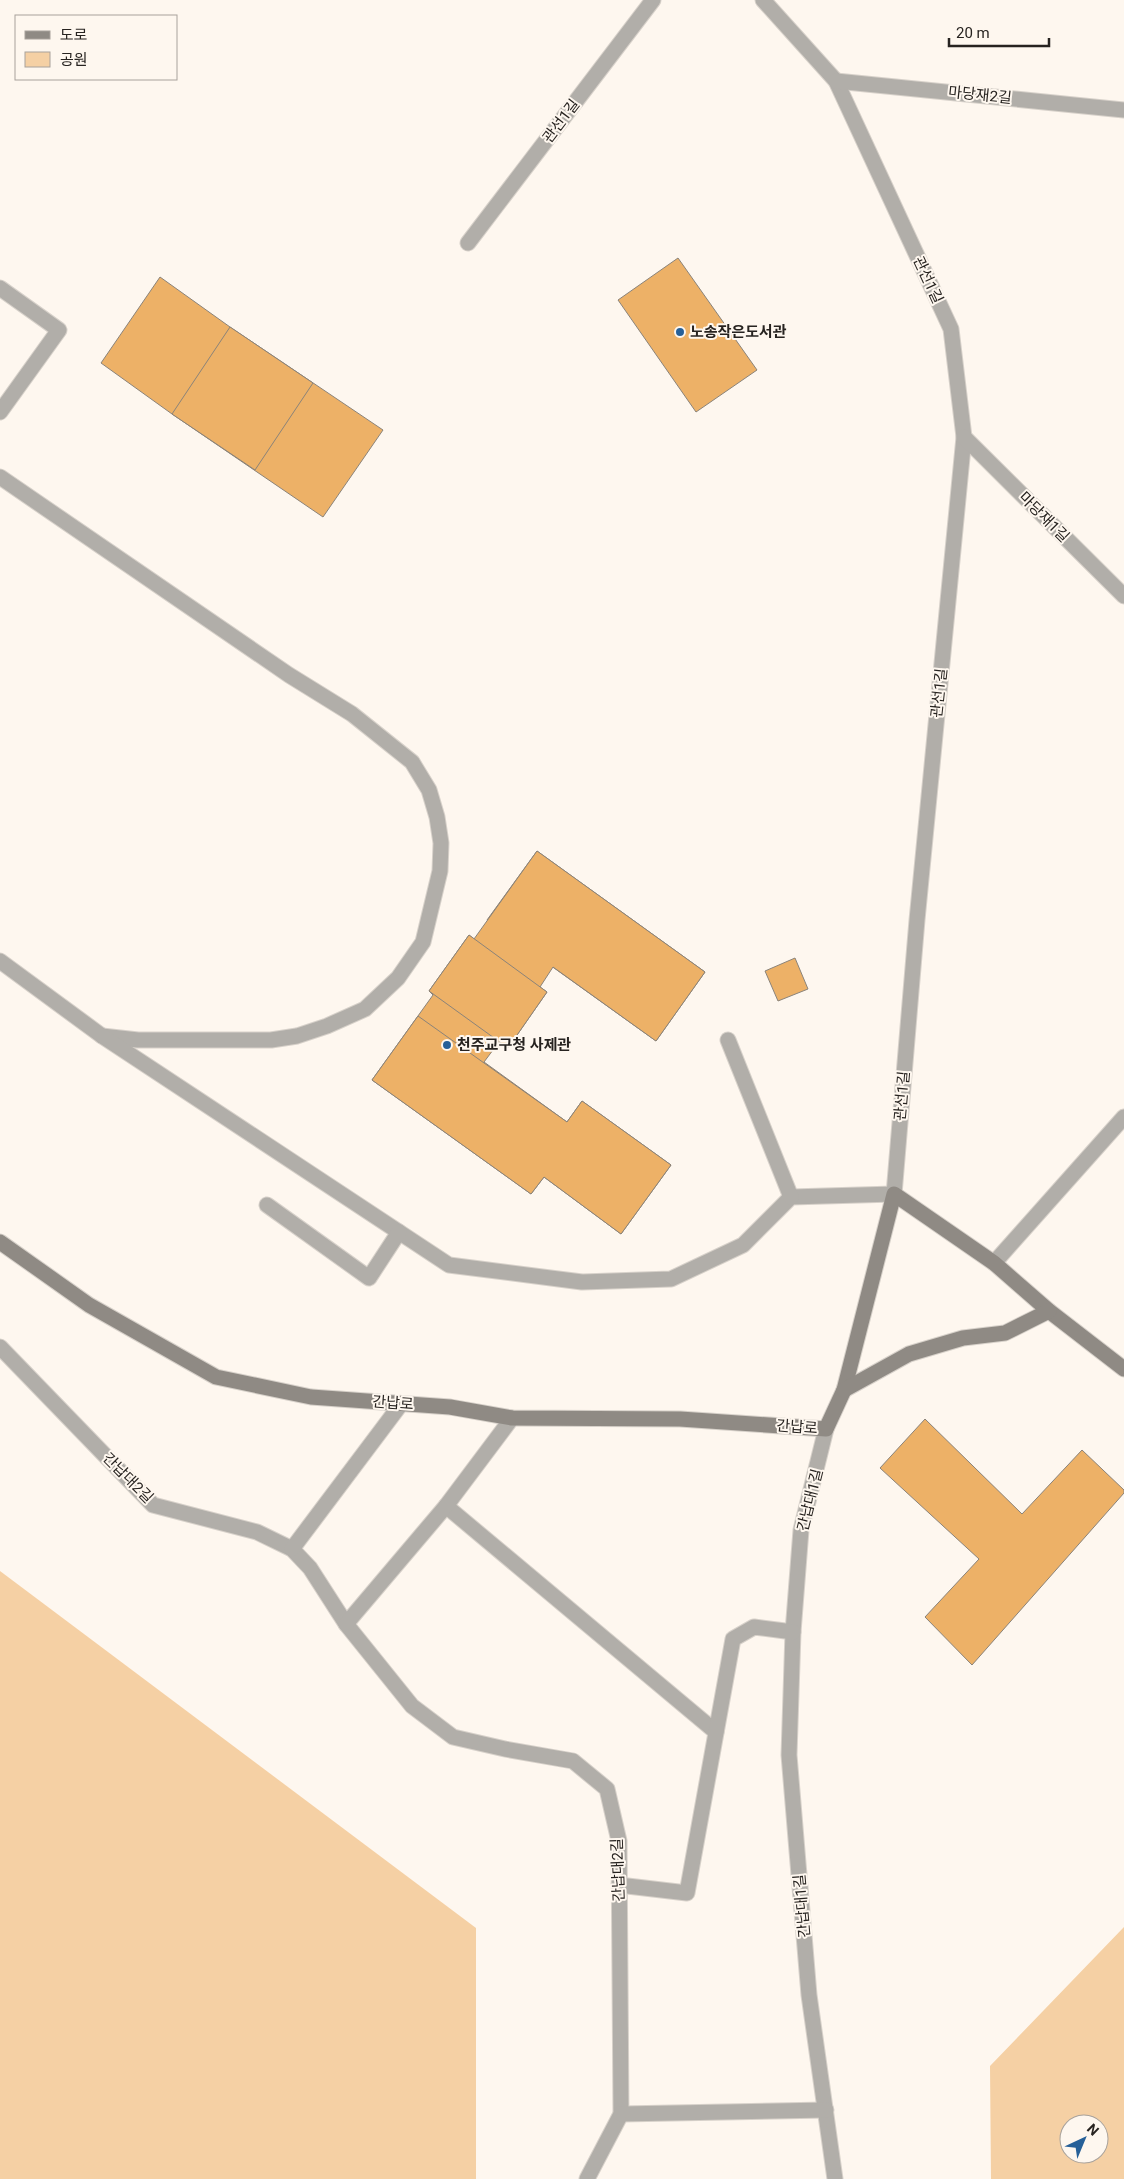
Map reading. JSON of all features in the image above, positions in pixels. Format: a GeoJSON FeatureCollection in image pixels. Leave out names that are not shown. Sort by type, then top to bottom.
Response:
{"type":"FeatureCollection","features":[{"type":"Feature","properties":{"kind":"street","name":"관선1길"},"geometry":{"type":"LineString","coordinates":[[468,243],[653,0]]}},
{"type":"Feature","properties":{"kind":"street","name":"관선1길"},"geometry":{"type":"LineString","coordinates":[[763,0],[836,81],[951,329],[964,438],[917,920],[894,1194],[844,1390],[826,1429]]}},
{"type":"Feature","properties":{"kind":"street","name":"마당재2길"},"geometry":{"type":"LineString","coordinates":[[836,81],[1124,110]]}},
{"type":"Feature","properties":{"kind":"street"},"geometry":{"type":"LineString","coordinates":[[0,288],[58,330],[0,412]]}},
{"type":"Feature","properties":{"kind":"street","name":"마당재1길"},"geometry":{"type":"LineString","coordinates":[[964,438],[1124,596]]}},
{"type":"Feature","properties":{"kind":"street"},"geometry":{"type":"LineString","coordinates":[[0,477],[289,675],[352,714],[412,762],[429,790],[437,817],[441,843],[440,871],[423,942],[398,978],[364,1009],[328,1026],[297,1036],[271,1040],[138,1040],[102,1036]]}},
{"type":"Feature","properties":{"kind":"street"},"geometry":{"type":"LineString","coordinates":[[0,961],[102,1036],[449,1265],[582,1282],[671,1279],[743,1245],[791,1197],[894,1194],[994,1263],[1049,1311],[1124,1369]]}},
{"type":"Feature","properties":{"kind":"street"},"geometry":{"type":"LineString","coordinates":[[728,1040],[791,1197]]}},
{"type":"Feature","properties":{"kind":"street"},"geometry":{"type":"LineString","coordinates":[[994,1263],[1124,1117]]}},
{"type":"Feature","properties":{"kind":"street"},"geometry":{"type":"LineString","coordinates":[[267,1205],[369,1278],[399,1232]]}},
{"type":"Feature","properties":{"kind":"street","name":"간납로"},"geometry":{"type":"LineString","coordinates":[[0,1242],[89,1305],[216,1377],[310,1397],[450,1407],[512,1418],[680,1419],[826,1429]]}},
{"type":"Feature","properties":{"kind":"street"},"geometry":{"type":"LineString","coordinates":[[844,1390],[909,1354],[963,1338],[1004,1333],[1049,1311]]}},
{"type":"Feature","properties":{"kind":"street","name":"간납대2길"},"geometry":{"type":"LineString","coordinates":[[0,1347],[153,1505],[257,1532],[292,1550],[310,1568],[346,1624],[412,1706],[453,1738],[573,1761],[607,1789],[618,1840],[621,2114],[588,2179]]}},
{"type":"Feature","properties":{"kind":"street"},"geometry":{"type":"LineString","coordinates":[[292,1550],[401,1404]]}},
{"type":"Feature","properties":{"kind":"street"},"geometry":{"type":"LineString","coordinates":[[346,1624],[446,1506],[512,1418]]}},
{"type":"Feature","properties":{"kind":"street","name":"간납대1길"},"geometry":{"type":"LineString","coordinates":[[826,1429],[801,1530],[793,1632],[789,1756],[809,1995],[836,2179]]}},
{"type":"Feature","properties":{"kind":"street"},"geometry":{"type":"LineString","coordinates":[[446,1506],[716,1732]]}},
{"type":"Feature","properties":{"kind":"street"},"geometry":{"type":"LineString","coordinates":[[619,1885],[687,1893],[733,1639],[754,1627],[793,1632]]}},
{"type":"Feature","properties":{"kind":"street"},"geometry":{"type":"LineString","coordinates":[[621,2114],[826,2110]]}},
{"type":"Feature","properties":{"kind":"green space"},"geometry":{"type":"Polygon","coordinates":[[[0,1571],[476,1928],[476,2179],[0,2179],[0,1571]]]}},
{"type":"Feature","properties":{"kind":"green space"},"geometry":{"type":"Polygon","coordinates":[[[1124,1927],[1124,2179],[991,2179],[990,2066],[1124,1927]]]}},
{"type":"Feature","properties":{"kind":"building"},"geometry":{"type":"Polygon","coordinates":[[[678,258],[757,370],[696,412],[618,300],[678,258]]]}},
{"type":"Feature","properties":{"kind":"building"},"geometry":{"type":"Polygon","coordinates":[[[160,277],[230,327],[383,430],[323,517],[101,363],[160,277]]]}},
{"type":"Feature","properties":{"kind":"building"},"geometry":{"type":"Polygon","coordinates":[[[230,327],[313,383],[255,470],[172,414],[230,327]]]}},
{"type":"Feature","properties":{"kind":"building"},"geometry":{"type":"Polygon","coordinates":[[[537,851],[705,972],[656,1041],[487,920],[537,851]]]}},
{"type":"Feature","properties":{"kind":"building","name":"천주교구청 사제관"},"geometry":{"type":"Polygon","coordinates":[[[537,851],[705,972],[656,1041],[553,967],[540,987],[547,992],[508,1048],[499,1042],[484,1062],[567,1122],[582,1101],[671,1165],[621,1234],[544,1177],[531,1194],[372,1080],[433,995],[429,991],[469,935],[474,939],[537,851]]]}},
{"type":"Feature","properties":{"kind":"building"},"geometry":{"type":"Polygon","coordinates":[[[469,935],[547,992],[508,1048],[429,991],[469,935]]]}},
{"type":"Feature","properties":{"kind":"building"},"geometry":{"type":"Polygon","coordinates":[[[795,958],[808,989],[778,1001],[765,971],[795,958]]]}},
{"type":"Feature","properties":{"kind":"building"},"geometry":{"type":"Polygon","coordinates":[[[418,1016],[567,1122],[582,1101],[671,1165],[621,1234],[544,1177],[531,1194],[372,1080],[418,1016]]]}},
{"type":"Feature","properties":{"kind":"building"},"geometry":{"type":"Polygon","coordinates":[[[925,1419],[1022,1514],[1082,1450],[1124,1490],[1124,1493],[972,1665],[925,1617],[979,1559],[880,1468],[925,1419]]]}},
{"type":"Feature","properties":{"kind":"place","name":"노송작은도서관"},"geometry":{"type":"Point","coordinates":[680,332]}},
{"type":"Feature","properties":{"kind":"place","name":"천주교구청 사제관"},"geometry":{"type":"Point","coordinates":[447,1045]}}]}
